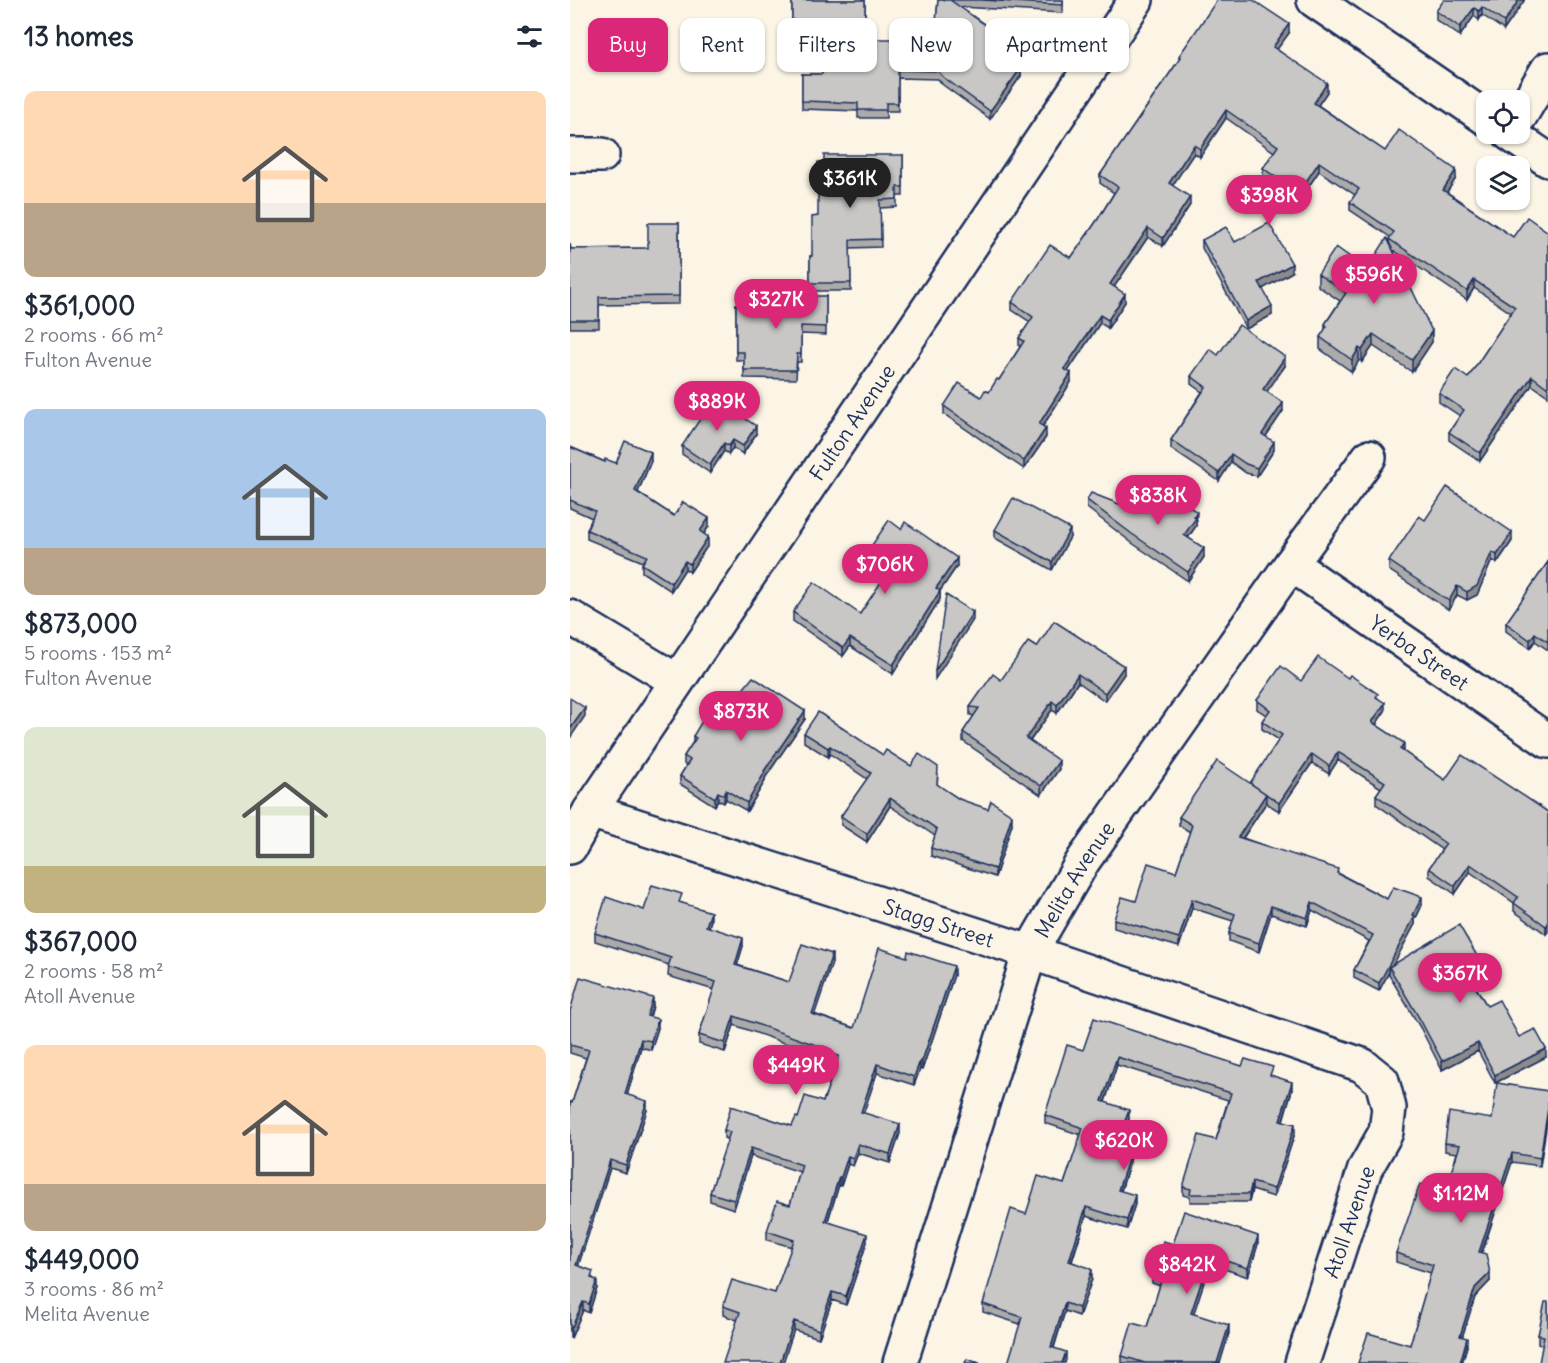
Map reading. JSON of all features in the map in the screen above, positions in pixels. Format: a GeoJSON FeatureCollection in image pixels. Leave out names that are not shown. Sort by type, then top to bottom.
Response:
{"type":"FeatureCollection","features":[{"type":"Feature","properties":{"kind":"street","name":"Fulton Avenue"},"geometry":{"type":"LineString","coordinates":[[570,847],[590,811],[1136,0]]}},
{"type":"Feature","properties":{"kind":"street"},"geometry":{"type":"LineString","coordinates":[[1314,0],[1476,111]]}},
{"type":"Feature","properties":{"kind":"street"},"geometry":{"type":"LineString","coordinates":[[1530,99],[1548,69]]}},
{"type":"Feature","properties":{"kind":"street"},"geometry":{"type":"LineString","coordinates":[[1525,144],[1548,160]]}},
{"type":"Feature","properties":{"kind":"street"},"geometry":{"type":"LineString","coordinates":[[570,155],[602,155]]}},
{"type":"Feature","properties":{"kind":"street","name":"Melita Avenue"},"geometry":{"type":"LineString","coordinates":[[900,1363],[1030,952],[1083,861],[1291,564],[1369,457]]}},
{"type":"Feature","properties":{"kind":"street","name":"Yerba Street"},"geometry":{"type":"LineString","coordinates":[[1291,564],[1548,741]]}},
{"type":"Feature","properties":{"kind":"street"},"geometry":{"type":"LineString","coordinates":[[570,617],[677,681]]}},
{"type":"Feature","properties":{"kind":"street","name":"Stagg Street"},"geometry":{"type":"LineString","coordinates":[[590,811],[1030,952],[1362,1065],[1382,1082]]}},
{"type":"Feature","properties":{"kind":"street","name":"Atoll Avenue"},"geometry":{"type":"LineString","coordinates":[[1302,1363],[1365,1168],[1386,1132],[1389,1108],[1382,1082]]}},
{"type":"Feature","properties":{"kind":"building"},"geometry":{"type":"Polygon","coordinates":[[[792,0],[865,0],[865,18],[792,18],[792,0]]]}},
{"type":"Feature","properties":{"kind":"building"},"geometry":{"type":"Polygon","coordinates":[[[938,0],[950,0],[985,25],[985,72],[1018,72],[990,111],[939,72],[973,72],[973,18],[936,18],[938,0]]]}},
{"type":"Feature","properties":{"kind":"building"},"geometry":{"type":"Polygon","coordinates":[[[983,0],[1063,0],[1063,5],[983,0]]]}},
{"type":"Feature","properties":{"kind":"building"},"geometry":{"type":"Polygon","coordinates":[[[1217,0],[1253,0],[1289,24],[1273,47],[1327,83],[1314,103],[1385,151],[1399,130],[1456,170],[1443,190],[1513,237],[1527,217],[1548,232],[1548,388],[1532,376],[1480,453],[1449,432],[1464,410],[1439,393],[1455,369],[1468,378],[1515,307],[1474,280],[1467,291],[1389,239],[1394,232],[1350,202],[1359,189],[1319,162],[1299,192],[1277,178],[1263,168],[1278,146],[1226,110],[1200,149],[1194,145],[1169,183],[1190,197],[1163,238],[1148,228],[1110,284],[1125,294],[1108,320],[1100,315],[1064,369],[1071,373],[1039,424],[1046,428],[1024,461],[944,406],[959,383],[981,397],[985,390],[989,392],[997,379],[999,380],[1024,341],[1019,338],[1033,317],[1012,302],[1050,245],[1071,258],[1098,219],[1118,187],[1100,175],[1217,0]]]}},
{"type":"Feature","properties":{"kind":"building"},"geometry":{"type":"Polygon","coordinates":[[[1444,0],[1519,0],[1504,22],[1482,7],[1479,11],[1474,8],[1460,27],[1436,11],[1444,0]]]}},
{"type":"Feature","properties":{"kind":"building"},"geometry":{"type":"Polygon","coordinates":[[[877,39],[889,39],[889,72],[898,72],[898,103],[886,103],[886,110],[858,110],[858,103],[802,101],[802,74],[877,72],[877,39]]]}},
{"type":"Feature","properties":{"kind":"building"},"geometry":{"type":"Polygon","coordinates":[[[824,155],[903,155],[903,187],[897,187],[897,199],[880,200],[881,239],[850,240],[851,283],[810,283],[812,217],[818,216],[818,162],[824,162],[824,155]]]}},
{"type":"Feature","properties":{"kind":"building"},"geometry":{"type":"Polygon","coordinates":[[[648,223],[679,223],[679,296],[599,297],[599,320],[570,320],[570,249],[648,248],[648,223]]]}},
{"type":"Feature","properties":{"kind":"building"},"geometry":{"type":"Polygon","coordinates":[[[1269,223],[1292,264],[1259,282],[1272,306],[1246,321],[1202,240],[1226,227],[1235,242],[1269,223]]]}},
{"type":"Feature","properties":{"kind":"building"},"geometry":{"type":"Polygon","coordinates":[[[1387,238],[1432,331],[1412,360],[1373,334],[1362,350],[1359,348],[1352,360],[1320,337],[1327,326],[1325,324],[1346,293],[1318,274],[1336,247],[1367,269],[1387,238]]]}},
{"type":"Feature","properties":{"kind":"building"},"geometry":{"type":"Polygon","coordinates":[[[753,296],[826,296],[826,327],[801,326],[801,354],[797,354],[796,370],[744,370],[744,352],[736,352],[736,304],[753,304],[753,296]]]}},
{"type":"Feature","properties":{"kind":"building"},"geometry":{"type":"Polygon","coordinates":[[[1239,325],[1285,357],[1263,389],[1283,403],[1262,434],[1274,442],[1257,468],[1231,454],[1219,473],[1171,440],[1206,387],[1191,376],[1210,349],[1218,355],[1239,325]]]}},
{"type":"Feature","properties":{"kind":"building"},"geometry":{"type":"Polygon","coordinates":[[[714,398],[756,426],[743,446],[733,440],[729,446],[724,443],[710,465],[682,446],[714,398]]]}},
{"type":"Feature","properties":{"kind":"building"},"geometry":{"type":"Polygon","coordinates":[[[625,441],[651,452],[635,491],[674,516],[683,502],[709,518],[700,531],[708,537],[690,564],[685,561],[671,583],[642,564],[647,556],[587,530],[595,511],[570,500],[570,447],[605,462],[605,459],[616,463],[625,441]]]}},
{"type":"Feature","properties":{"kind":"building"},"geometry":{"type":"Polygon","coordinates":[[[1447,487],[1512,532],[1497,555],[1492,552],[1477,586],[1467,592],[1457,586],[1449,601],[1389,561],[1419,516],[1425,520],[1447,487]]]}},
{"type":"Feature","properties":{"kind":"building"},"geometry":{"type":"Polygon","coordinates":[[[1163,489],[1197,512],[1194,517],[1196,518],[1184,535],[1204,548],[1188,572],[1087,500],[1091,493],[1132,509],[1138,501],[1149,509],[1163,489]]]}},
{"type":"Feature","properties":{"kind":"building"},"geometry":{"type":"Polygon","coordinates":[[[1013,498],[1070,529],[1052,562],[995,530],[1013,498]]]}},
{"type":"Feature","properties":{"kind":"building"},"geometry":{"type":"Polygon","coordinates":[[[889,520],[901,529],[905,522],[957,558],[936,588],[940,591],[893,665],[850,638],[843,648],[793,612],[814,582],[860,614],[891,567],[868,551],[889,520]]]}},
{"type":"Feature","properties":{"kind":"building"},"geometry":{"type":"Polygon","coordinates":[[[1548,562],[1548,642],[1535,633],[1530,640],[1506,623],[1548,562]]]}},
{"type":"Feature","properties":{"kind":"building"},"geometry":{"type":"Polygon","coordinates":[[[946,595],[973,612],[935,671],[946,595]]]}},
{"type":"Feature","properties":{"kind":"building"},"geometry":{"type":"Polygon","coordinates":[[[1054,621],[1124,666],[1105,693],[1078,674],[1057,705],[1052,701],[1026,738],[1059,761],[1041,786],[963,732],[979,708],[970,707],[993,674],[1001,680],[1028,642],[1037,647],[1054,621]]]}},
{"type":"Feature","properties":{"kind":"building"},"geometry":{"type":"Polygon","coordinates":[[[1318,657],[1348,678],[1350,675],[1378,694],[1376,697],[1385,703],[1372,722],[1404,743],[1400,749],[1445,780],[1462,755],[1548,812],[1548,924],[1546,926],[1514,903],[1518,897],[1470,864],[1455,886],[1429,868],[1446,844],[1376,795],[1385,782],[1338,752],[1329,766],[1312,754],[1279,803],[1250,783],[1282,735],[1262,721],[1270,710],[1257,700],[1281,666],[1301,681],[1318,657]]]}},
{"type":"Feature","properties":{"kind":"building"},"geometry":{"type":"Polygon","coordinates":[[[753,677],[805,711],[764,771],[747,803],[726,790],[724,795],[718,792],[715,798],[680,776],[690,760],[684,756],[696,738],[693,736],[707,713],[717,720],[736,690],[740,693],[753,677]]]}},
{"type":"Feature","properties":{"kind":"building"},"geometry":{"type":"Polygon","coordinates":[[[570,698],[585,708],[570,729],[570,698]]]}},
{"type":"Feature","properties":{"kind":"building"},"geometry":{"type":"Polygon","coordinates":[[[818,712],[883,755],[886,750],[911,766],[919,754],[938,767],[937,784],[959,799],[988,809],[991,801],[1012,815],[995,869],[931,848],[937,829],[890,798],[867,834],[841,816],[871,773],[830,746],[828,748],[804,733],[818,712]]]}},
{"type":"Feature","properties":{"kind":"building"},"geometry":{"type":"Polygon","coordinates":[[[1217,761],[1266,794],[1238,837],[1338,869],[1337,873],[1387,899],[1393,887],[1422,897],[1413,915],[1415,916],[1379,983],[1354,970],[1373,935],[1312,902],[1307,918],[1271,906],[1259,943],[1229,933],[1235,914],[1192,899],[1179,938],[1114,919],[1122,897],[1136,901],[1148,863],[1176,872],[1192,825],[1179,817],[1217,761]]]}},
{"type":"Feature","properties":{"kind":"building"},"geometry":{"type":"Polygon","coordinates":[[[652,885],[682,894],[679,902],[711,912],[706,926],[743,938],[735,965],[789,982],[802,944],[832,954],[812,1014],[854,1028],[879,948],[907,957],[908,951],[954,966],[922,1061],[914,1077],[877,1064],[861,1112],[900,1124],[890,1154],[858,1144],[853,1158],[848,1156],[841,1177],[839,1177],[825,1221],[867,1234],[846,1296],[832,1292],[819,1330],[794,1321],[780,1363],[723,1363],[740,1312],[723,1306],[732,1280],[775,1293],[794,1240],[767,1231],[777,1201],[790,1205],[802,1165],[751,1148],[734,1200],[710,1193],[730,1132],[724,1130],[731,1106],[792,1126],[796,1117],[798,1118],[805,1096],[823,1102],[839,1056],[826,1052],[827,1049],[734,1016],[725,1043],[699,1035],[716,982],[668,967],[671,958],[595,933],[606,897],[644,910],[652,885]]]}},
{"type":"Feature","properties":{"kind":"building"},"geometry":{"type":"Polygon","coordinates":[[[1459,925],[1480,961],[1465,970],[1487,1006],[1499,1000],[1519,1037],[1535,1029],[1546,1049],[1495,1075],[1478,1043],[1442,1061],[1389,967],[1459,925]]]}},
{"type":"Feature","properties":{"kind":"building"},"geometry":{"type":"Polygon","coordinates":[[[580,977],[653,998],[647,1016],[658,1019],[651,1041],[641,1039],[625,1094],[647,1101],[626,1165],[610,1160],[576,1265],[593,1271],[591,1278],[597,1280],[589,1304],[583,1302],[570,1329],[570,1102],[572,1103],[589,1050],[570,1045],[570,1011],[580,977]]]}},
{"type":"Feature","properties":{"kind":"building"},"geometry":{"type":"Polygon","coordinates":[[[1094,1018],[1242,1066],[1245,1059],[1273,1067],[1270,1075],[1292,1082],[1280,1120],[1295,1124],[1274,1189],[1252,1182],[1249,1194],[1190,1194],[1191,1189],[1183,1187],[1199,1135],[1216,1140],[1231,1093],[1117,1057],[1102,1101],[1129,1110],[1115,1149],[1130,1154],[1118,1190],[1135,1195],[1127,1220],[1086,1207],[1069,1261],[1092,1270],[1079,1308],[1065,1303],[1051,1347],[1066,1352],[1062,1363],[1008,1363],[1022,1317],[983,1304],[1011,1209],[1026,1214],[1038,1176],[1064,1184],[1083,1128],[1045,1115],[1067,1045],[1083,1050],[1094,1018]]]}},
{"type":"Feature","properties":{"kind":"building"},"geometry":{"type":"Polygon","coordinates":[[[1497,1083],[1548,1091],[1548,1108],[1540,1158],[1512,1153],[1479,1252],[1486,1254],[1490,1273],[1475,1288],[1460,1336],[1467,1338],[1460,1363],[1358,1363],[1368,1333],[1410,1345],[1433,1265],[1396,1253],[1420,1184],[1445,1192],[1460,1145],[1445,1143],[1449,1112],[1492,1119],[1497,1083]]]}},
{"type":"Feature","properties":{"kind":"building"},"geometry":{"type":"Polygon","coordinates":[[[1184,1211],[1258,1236],[1248,1268],[1210,1256],[1191,1313],[1229,1325],[1217,1363],[1145,1363],[1122,1356],[1132,1323],[1147,1327],[1162,1278],[1152,1275],[1163,1241],[1173,1244],[1184,1211]]]}},
{"type":"Feature","properties":{"kind":"building"},"geometry":{"type":"Polygon","coordinates":[[[1545,1302],[1548,1302],[1548,1363],[1539,1363],[1544,1336],[1538,1335],[1545,1302]]]}},
{"type":"Feature","properties":{"kind":"building"},"geometry":{"type":"Polygon","coordinates":[[[967,1359],[980,1363],[965,1363],[967,1359]]]}}]}
